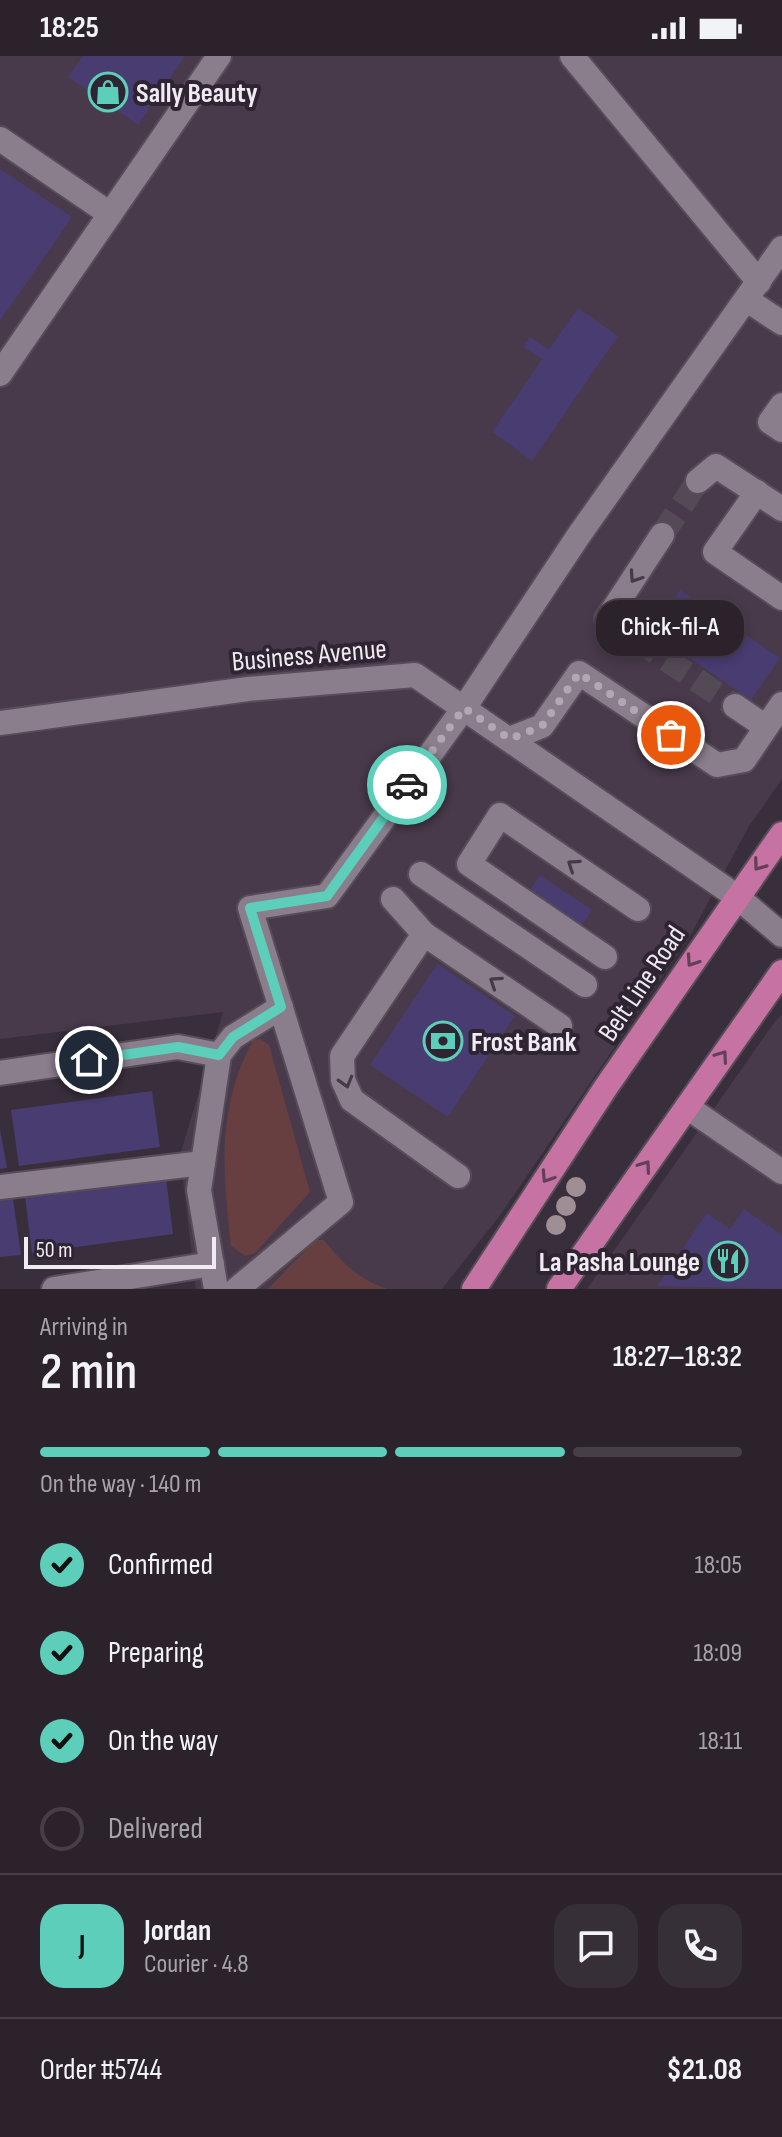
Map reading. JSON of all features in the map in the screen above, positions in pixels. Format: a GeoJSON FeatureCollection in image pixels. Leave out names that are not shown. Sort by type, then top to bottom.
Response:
{"type":"FeatureCollection","features":[{"type":"Feature","properties":{"kind":"main road","name":"Belt Line Road"},"geometry":{"type":"LineString","coordinates":[[474,1289],[736,896],[782,834]]}},
{"type":"Feature","properties":{"kind":"main road"},"geometry":{"type":"LineString","coordinates":[[559,1289],[782,972]]}},
{"type":"Feature","properties":{"kind":"street"},"geometry":{"type":"LineString","coordinates":[[0,374],[219,56]]}},
{"type":"Feature","properties":{"kind":"street"},"geometry":{"type":"LineString","coordinates":[[572,56],[753,291],[782,323]]}},
{"type":"Feature","properties":{"kind":"street"},"geometry":{"type":"LineString","coordinates":[[0,139],[110,214]]}},
{"type":"Feature","properties":{"kind":"street"},"geometry":{"type":"LineString","coordinates":[[237,1289],[341,1202],[250,908],[327,896],[464,708],[579,535],[782,248]]}},
{"type":"Feature","properties":{"kind":"street"},"geometry":{"type":"LineString","coordinates":[[782,405],[770,422],[782,430]]}},
{"type":"Feature","properties":{"kind":"street"},"geometry":{"type":"LineString","coordinates":[[698,481],[716,466],[782,509]]}},
{"type":"Feature","properties":{"kind":"street"},"geometry":{"type":"LineString","coordinates":[[757,492],[715,552],[782,598]]}},
{"type":"Feature","properties":{"kind":"street"},"geometry":{"type":"LineString","coordinates":[[607,619],[662,535]]}},
{"type":"Feature","properties":{"kind":"street"},"geometry":{"type":"LineString","coordinates":[[510,739],[542,726],[579,673],[717,765],[744,760],[782,704]]}},
{"type":"Feature","properties":{"kind":"street","name":"Business Avenue"},"geometry":{"type":"LineString","coordinates":[[0,723],[248,689],[415,675],[736,896],[782,935]]}},
{"type":"Feature","properties":{"kind":"street"},"geometry":{"type":"LineString","coordinates":[[735,706],[766,727]]}},
{"type":"Feature","properties":{"kind":"street"},"geometry":{"type":"LineString","coordinates":[[605,957],[469,864],[500,815],[638,909]]}},
{"type":"Feature","properties":{"kind":"street"},"geometry":{"type":"LineString","coordinates":[[421,874],[585,985]]}},
{"type":"Feature","properties":{"kind":"street"},"geometry":{"type":"LineString","coordinates":[[393,899],[424,934],[560,1026]]}},
{"type":"Feature","properties":{"kind":"street"},"geometry":{"type":"LineString","coordinates":[[424,934],[342,1056],[343,1080],[352,1100],[458,1176]]}},
{"type":"Feature","properties":{"kind":"street"},"geometry":{"type":"LineString","coordinates":[[216,1289],[199,1190],[219,1055],[233,1037],[281,1007]]}},
{"type":"Feature","properties":{"kind":"street"},"geometry":{"type":"LineString","coordinates":[[0,1073],[178,1047],[219,1055]]}},
{"type":"Feature","properties":{"kind":"street"},"geometry":{"type":"LineString","coordinates":[[687,1107],[782,1172]]}},
{"type":"Feature","properties":{"kind":"street"},"geometry":{"type":"LineString","coordinates":[[0,1187],[203,1163]]}},
{"type":"Feature","properties":{"kind":"street"},"geometry":{"type":"LineString","coordinates":[[54,1289],[212,1264]]}},
{"type":"Feature","properties":{"kind":"shaded area"},"geometry":{"type":"Polygon","coordinates":[[[0,56],[782,56],[782,779],[749,826],[690,936],[501,1214],[442,1289],[196,1289],[180,1155],[223,1012],[0,1039],[0,56]]]}},
{"type":"Feature","properties":{"kind":"shaded area"},"geometry":{"type":"Polygon","coordinates":[[[782,1015],[782,1289],[587,1289],[776,1020],[782,1015]]]}},
{"type":"Feature","properties":{"kind":"shaded area"},"geometry":{"type":"Polygon","coordinates":[[[261,1039],[269,1045],[310,1192],[255,1253],[245,1256],[231,1246],[225,1141],[233,1091],[241,1066],[253,1040],[261,1039]]]}},
{"type":"Feature","properties":{"kind":"shaded area"},"geometry":{"type":"Polygon","coordinates":[[[315,1240],[324,1240],[352,1270],[387,1289],[268,1289],[315,1240]]]}},
{"type":"Feature","properties":{"kind":"building"},"geometry":{"type":"Polygon","coordinates":[[[83,56],[185,56],[138,125],[68,77],[83,56]]]}},
{"type":"Feature","properties":{"kind":"building"},"geometry":{"type":"Polygon","coordinates":[[[0,169],[72,217],[0,321],[0,169]]]}},
{"type":"Feature","properties":{"kind":"building"},"geometry":{"type":"Polygon","coordinates":[[[578,308],[618,336],[532,461],[492,432],[542,359],[523,347],[530,337],[549,349],[578,308]]]}},
{"type":"Feature","properties":{"kind":"building"},"geometry":{"type":"Polygon","coordinates":[[[680,590],[780,658],[751,700],[651,632],[680,590]]]}},
{"type":"Feature","properties":{"kind":"building"},"geometry":{"type":"Polygon","coordinates":[[[540,875],[592,910],[580,928],[528,893],[540,875]]]}},
{"type":"Feature","properties":{"kind":"building","name":"Frost Bank"},"geometry":{"type":"Polygon","coordinates":[[[437,964],[515,1016],[448,1117],[370,1065],[437,964]]]}},
{"type":"Feature","properties":{"kind":"building"},"geometry":{"type":"Polygon","coordinates":[[[152,1091],[160,1147],[19,1166],[11,1110],[152,1091]]]}},
{"type":"Feature","properties":{"kind":"building"},"geometry":{"type":"Polygon","coordinates":[[[0,1129],[7,1168],[0,1169],[0,1129]]]}},
{"type":"Feature","properties":{"kind":"building"},"geometry":{"type":"Polygon","coordinates":[[[166,1178],[173,1234],[32,1253],[25,1197],[166,1178]]]}},
{"type":"Feature","properties":{"kind":"building"},"geometry":{"type":"Polygon","coordinates":[[[13,1198],[21,1255],[0,1257],[0,1200],[13,1198]]]}},
{"type":"Feature","properties":{"kind":"building","name":"La Pasha Lounge"},"geometry":{"type":"Polygon","coordinates":[[[744,1209],[782,1235],[782,1289],[657,1286],[707,1213],[730,1229],[744,1209]]]}},
{"type":"Feature","properties":{"kind":"tunnel"},"geometry":{"type":"LineString","coordinates":[[662,535],[698,481]]}},
{"type":"Feature","properties":{"kind":"tunnel"},"geometry":{"type":"LineString","coordinates":[[607,619],[735,706]]}},
{"type":"Feature","properties":{"kind":"way so far"},"geometry":{"type":"LineString","coordinates":[[407,785],[464,708],[510,739],[542,726],[579,673],[671,735]]}},
{"type":"Feature","properties":{"kind":"place","name":"Sally Beauty"},"geometry":{"type":"Point","coordinates":[108,92]}},
{"type":"Feature","properties":{"kind":"place","name":"Chick-fil-A"},"geometry":{"type":"Point","coordinates":[671,735]}},
{"type":"Feature","properties":{"kind":"place","name":"Frost Bank"},"geometry":{"type":"Point","coordinates":[443,1041]}},
{"type":"Feature","properties":{"kind":"place","name":"La Pasha Lounge"},"geometry":{"type":"Point","coordinates":[728,1261]}},
{"type":"Feature","properties":{"kind":"route"},"geometry":{"type":"LineString","coordinates":[[89,1060],[178,1047],[219,1055],[233,1037],[281,1007],[250,908],[327,896],[407,785]]}}]}
